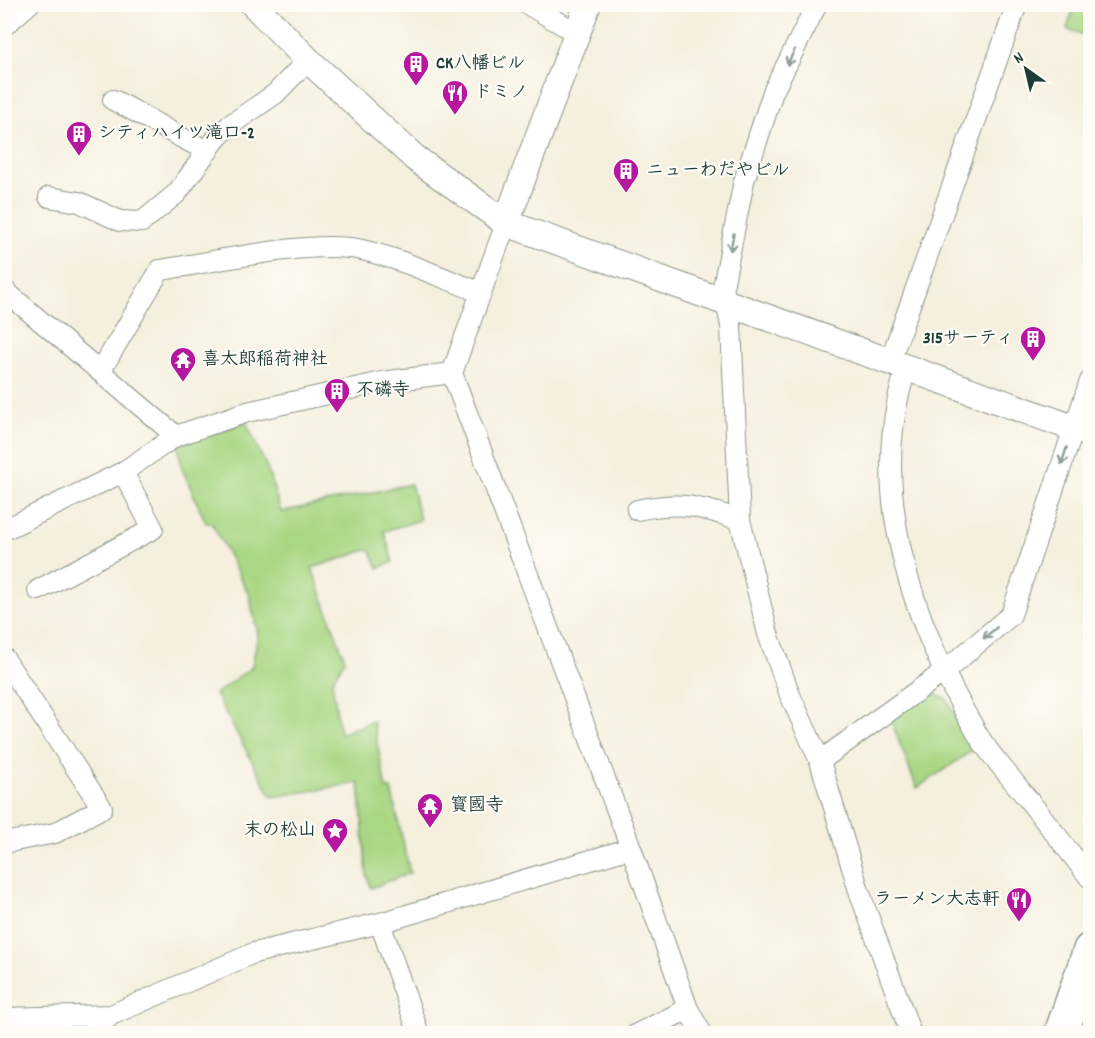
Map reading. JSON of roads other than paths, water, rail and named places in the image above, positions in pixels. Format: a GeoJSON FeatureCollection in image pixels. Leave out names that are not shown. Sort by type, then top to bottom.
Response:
{"type":"FeatureCollection","features":[{"type":"Feature","properties":{"kind":"highway"},"geometry":{"type":"LineString","coordinates":[[1061,1034],[1090,950]]}},
{"type":"Feature","properties":{"kind":"highway"},"geometry":{"type":"LineString","coordinates":[[1085,1034],[1090,1020]]}},
{"type":"Feature","properties":{"kind":"street"},"geometry":{"type":"LineString","coordinates":[[4,26],[29,4]]}},
{"type":"Feature","properties":{"kind":"street"},"geometry":{"type":"LineString","coordinates":[[253,4],[308,60],[415,158],[506,224],[1082,430]]}},
{"type":"Feature","properties":{"kind":"street"},"geometry":{"type":"LineString","coordinates":[[527,4],[578,33]]}},
{"type":"Feature","properties":{"kind":"street"},"geometry":{"type":"LineString","coordinates":[[588,4],[480,291],[452,373],[631,848],[688,1009],[702,1034]]}},
{"type":"Feature","properties":{"kind":"street"},"geometry":{"type":"LineString","coordinates":[[817,4],[773,92],[744,181],[723,287],[731,326],[740,520],[768,634],[790,695],[820,761],[859,891],[911,1034]]}},
{"type":"Feature","properties":{"kind":"street"},"geometry":{"type":"LineString","coordinates":[[1017,4],[898,364],[900,387],[892,430],[892,487],[902,559],[921,617],[945,671],[979,737],[1090,878]]}},
{"type":"Feature","properties":{"kind":"street"},"geometry":{"type":"LineString","coordinates":[[50,197],[79,202],[120,221],[142,222],[177,193],[230,125],[275,94],[308,60]]}},
{"type":"Feature","properties":{"kind":"street"},"geometry":{"type":"LineString","coordinates":[[113,100],[138,112],[167,132],[208,151]]}},
{"type":"Feature","properties":{"kind":"street"},"geometry":{"type":"LineString","coordinates":[[100,372],[160,270],[286,251],[361,250],[480,291]]}},
{"type":"Feature","properties":{"kind":"street"},"geometry":{"type":"LineString","coordinates":[[4,290],[176,436]]}},
{"type":"Feature","properties":{"kind":"street"},"geometry":{"type":"LineString","coordinates":[[4,530],[123,472],[176,436],[247,412],[382,382],[452,373]]}},
{"type":"Feature","properties":{"kind":"street"},"geometry":{"type":"LineString","coordinates":[[820,761],[945,671],[1011,615],[1082,430],[1090,381]]}},
{"type":"Feature","properties":{"kind":"street"},"geometry":{"type":"LineString","coordinates":[[38,590],[153,529],[123,472]]}},
{"type":"Feature","properties":{"kind":"street"},"geometry":{"type":"LineString","coordinates":[[637,510],[669,503],[699,507],[740,520]]}},
{"type":"Feature","properties":{"kind":"street"},"geometry":{"type":"LineString","coordinates":[[4,658],[102,808],[55,833],[4,843]]}},
{"type":"Feature","properties":{"kind":"street"},"geometry":{"type":"LineString","coordinates":[[92,1034],[111,1015],[254,953],[380,923],[631,848]]}},
{"type":"Feature","properties":{"kind":"street"},"geometry":{"type":"LineString","coordinates":[[380,923],[419,1034]]}},
{"type":"Feature","properties":{"kind":"street"},"geometry":{"type":"LineString","coordinates":[[637,1034],[688,1009]]}},
{"type":"Feature","properties":{"kind":"street"},"geometry":{"type":"LineString","coordinates":[[4,1018],[111,1015]]}},
{"type":"Feature","properties":{"kind":"place","name":"CK八幡ビル"},"geometry":{"type":"Point","coordinates":[416,87]}},
{"type":"Feature","properties":{"kind":"place","name":"ドミノ"},"geometry":{"type":"Point","coordinates":[455,116]}},
{"type":"Feature","properties":{"kind":"place","name":"シティハイツ滝口-2"},"geometry":{"type":"Point","coordinates":[79,157]}},
{"type":"Feature","properties":{"kind":"place","name":"ニューわだやビル"},"geometry":{"type":"Point","coordinates":[626,194]}},
{"type":"Feature","properties":{"kind":"place","name":"315サーティ"},"geometry":{"type":"Point","coordinates":[1033,362]}},
{"type":"Feature","properties":{"kind":"place","name":"喜太郎稲荷神社"},"geometry":{"type":"Point","coordinates":[183,383]}},
{"type":"Feature","properties":{"kind":"place","name":"不磷寺"},"geometry":{"type":"Point","coordinates":[337,414]}},
{"type":"Feature","properties":{"kind":"place","name":"寳國寺"},"geometry":{"type":"Point","coordinates":[430,829]}},
{"type":"Feature","properties":{"kind":"place","name":"末の松山"},"geometry":{"type":"Point","coordinates":[335,854]}},
{"type":"Feature","properties":{"kind":"place","name":"ラーメン大志軒"},"geometry":{"type":"Point","coordinates":[1019,923]}}]}
